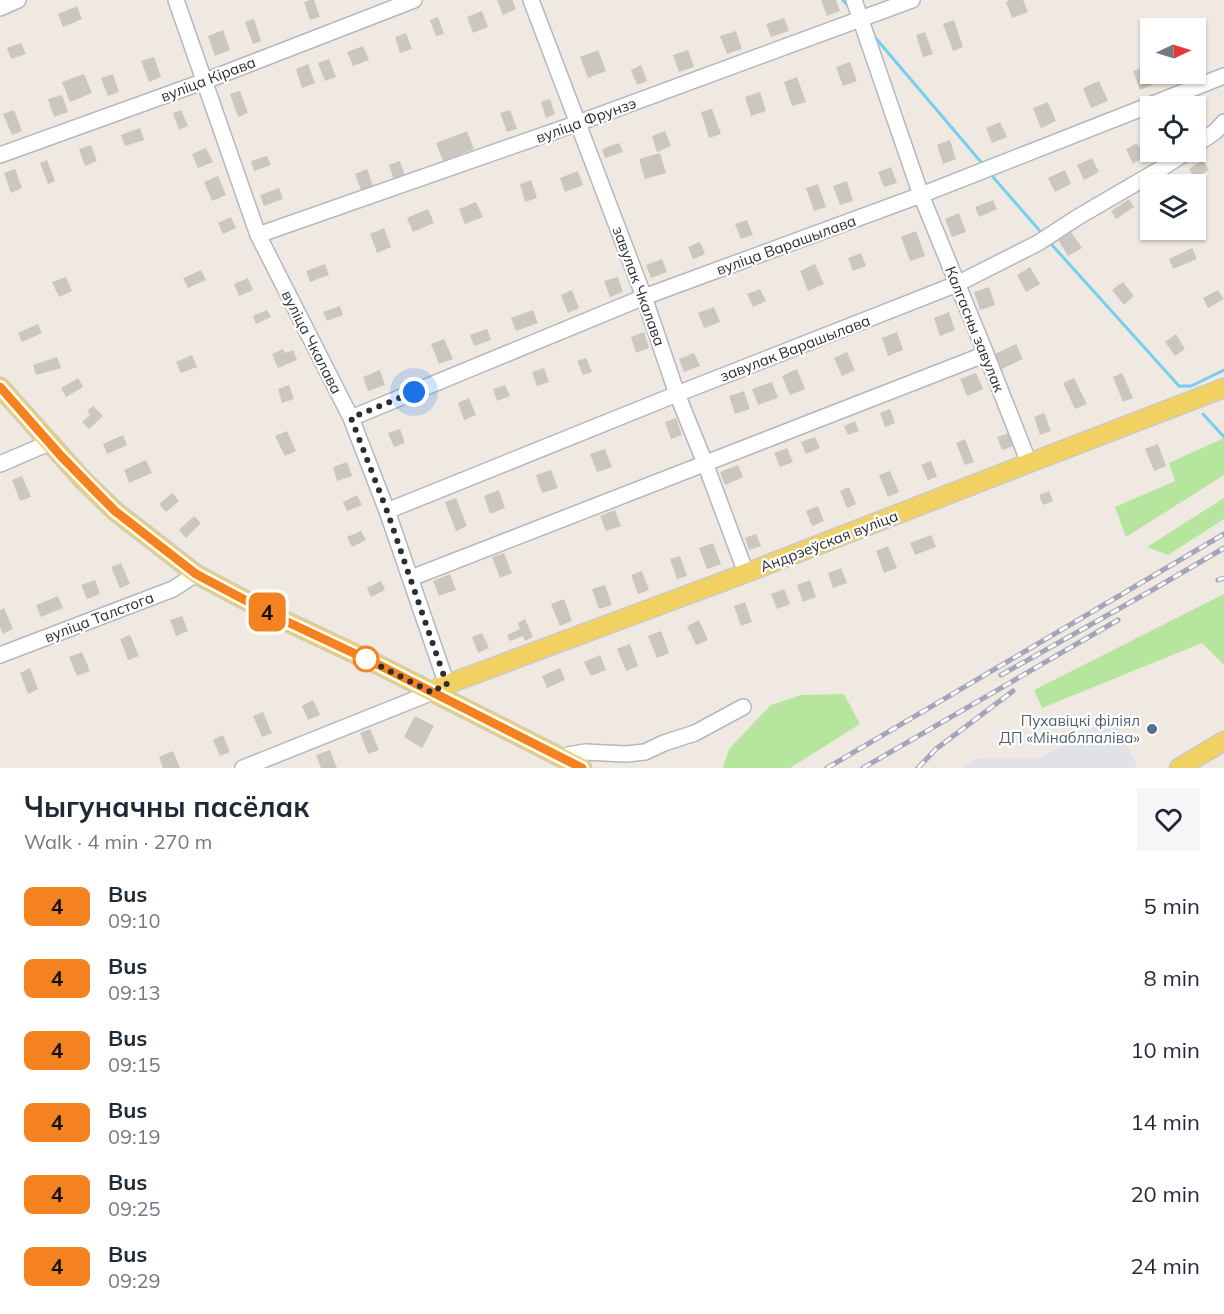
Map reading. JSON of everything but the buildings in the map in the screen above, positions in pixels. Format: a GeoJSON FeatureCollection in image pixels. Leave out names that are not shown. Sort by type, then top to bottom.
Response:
{"type":"FeatureCollection","features":[{"type":"Feature","properties":{"kind":"main road"},"geometry":{"type":"LineString","coordinates":[[0,387],[84,481],[115,511],[196,574],[277,617],[381,666],[440,689],[582,768]]}},
{"type":"Feature","properties":{"kind":"main road","name":"Андрэеўская вуліца"},"geometry":{"type":"LineString","coordinates":[[440,689],[1224,388]]}},
{"type":"Feature","properties":{"kind":"main road"},"geometry":{"type":"LineString","coordinates":[[1179,768],[1224,741]]}},
{"type":"Feature","properties":{"kind":"street"},"geometry":{"type":"LineString","coordinates":[[0,8],[18,0]]}},
{"type":"Feature","properties":{"kind":"street","name":"вуліца Чкалава"},"geometry":{"type":"LineString","coordinates":[[176,0],[258,235],[351,418],[387,511],[411,578],[440,689]]}},
{"type":"Feature","properties":{"kind":"street","name":"вуліца Кірава"},"geometry":{"type":"LineString","coordinates":[[0,155],[205,81],[414,0]]}},
{"type":"Feature","properties":{"kind":"street","name":"завулак Чкалава"},"geometry":{"type":"LineString","coordinates":[[531,0],[746,573]]}},
{"type":"Feature","properties":{"kind":"street","name":"Калгасны завулак"},"geometry":{"type":"LineString","coordinates":[[854,0],[921,195],[1029,463]]}},
{"type":"Feature","properties":{"kind":"street","name":"вуліца Фрунзэ"},"geometry":{"type":"LineString","coordinates":[[258,235],[578,123],[912,0]]}},
{"type":"Feature","properties":{"kind":"street","name":"вуліца Варашылава"},"geometry":{"type":"LineString","coordinates":[[351,418],[644,297],[921,195],[1224,76]]}},
{"type":"Feature","properties":{"kind":"street"},"geometry":{"type":"LineString","coordinates":[[1206,138],[1224,122]]}},
{"type":"Feature","properties":{"kind":"street","name":"завулак Варашылава"},"geometry":{"type":"LineString","coordinates":[[387,511],[957,284],[1038,243],[1171,162]]}},
{"type":"Feature","properties":{"kind":"street"},"geometry":{"type":"LineString","coordinates":[[411,578],[986,354]]}},
{"type":"Feature","properties":{"kind":"street"},"geometry":{"type":"LineString","coordinates":[[0,464],[49,443]]}},
{"type":"Feature","properties":{"kind":"street","name":"вуліца Талстога"},"geometry":{"type":"LineString","coordinates":[[0,654],[173,589],[196,574]]}},
{"type":"Feature","properties":{"kind":"street"},"geometry":{"type":"LineString","coordinates":[[243,768],[440,689]]}},
{"type":"Feature","properties":{"kind":"street"},"geometry":{"type":"LineString","coordinates":[[564,759],[568,755],[585,752],[626,754],[645,752],[695,733],[743,707]]}},
{"type":"Feature","properties":{"kind":"shaded area"},"geometry":{"type":"Polygon","coordinates":[[[1099,724],[1117,726],[1138,768],[962,768],[975,759],[1041,758],[1099,724]]]}},
{"type":"Feature","properties":{"kind":"green space"},"geometry":{"type":"Polygon","coordinates":[[[1224,438],[1224,475],[1126,537],[1115,507],[1175,481],[1169,463],[1224,438]]]}},
{"type":"Feature","properties":{"kind":"green space"},"geometry":{"type":"Polygon","coordinates":[[[1224,498],[1224,519],[1168,555],[1147,547],[1224,498]]]}},
{"type":"Feature","properties":{"kind":"green space"},"geometry":{"type":"Polygon","coordinates":[[[1224,594],[1224,665],[1202,643],[1042,708],[1034,690],[1224,594]]]}},
{"type":"Feature","properties":{"kind":"green space"},"geometry":{"type":"Polygon","coordinates":[[[844,694],[860,724],[790,768],[723,768],[729,749],[771,705],[801,695],[844,694]]]}},
{"type":"Feature","properties":{"kind":"waterway"},"geometry":{"type":"LineString","coordinates":[[843,0],[849,7]]}},
{"type":"Feature","properties":{"kind":"waterway"},"geometry":{"type":"LineString","coordinates":[[873,35],[981,162]]}},
{"type":"Feature","properties":{"kind":"waterway"},"geometry":{"type":"LineString","coordinates":[[993,177],[1040,231]]}},
{"type":"Feature","properties":{"kind":"waterway"},"geometry":{"type":"LineString","coordinates":[[1052,245],[1179,386],[1191,386],[1224,370]]}},
{"type":"Feature","properties":{"kind":"waterway"},"geometry":{"type":"LineString","coordinates":[[1203,414],[1224,437]]}},
{"type":"Feature","properties":{"kind":"railway"},"geometry":{"type":"LineString","coordinates":[[827,768],[1224,534]]}},
{"type":"Feature","properties":{"kind":"railway"},"geometry":{"type":"LineString","coordinates":[[1001,675],[1224,548]]}},
{"type":"Feature","properties":{"kind":"railway"},"geometry":{"type":"LineString","coordinates":[[1218,580],[1224,578]]}},
{"type":"Feature","properties":{"kind":"railway"},"geometry":{"type":"LineString","coordinates":[[863,768],[1118,620]]}},
{"type":"Feature","properties":{"kind":"railway"},"geometry":{"type":"LineString","coordinates":[[918,768],[936,749],[1013,691]]}},
{"type":"Feature","properties":{"kind":"bus line","name":"4"},"geometry":{"type":"LineString","coordinates":[[0,387],[84,481],[115,511],[196,574],[277,617],[381,666],[582,768]]}},
{"type":"Feature","properties":{"kind":"place","name":"Пухавіцкі філіял ДП «Мінаблпаліва»"},"geometry":{"type":"Point","coordinates":[1152,729]}},
{"type":"Feature","properties":{"kind":"route"},"geometry":{"type":"LineString","coordinates":[[366,659],[364,658],[433,693],[447,685],[387,511],[351,418],[414,392]]}}]}
